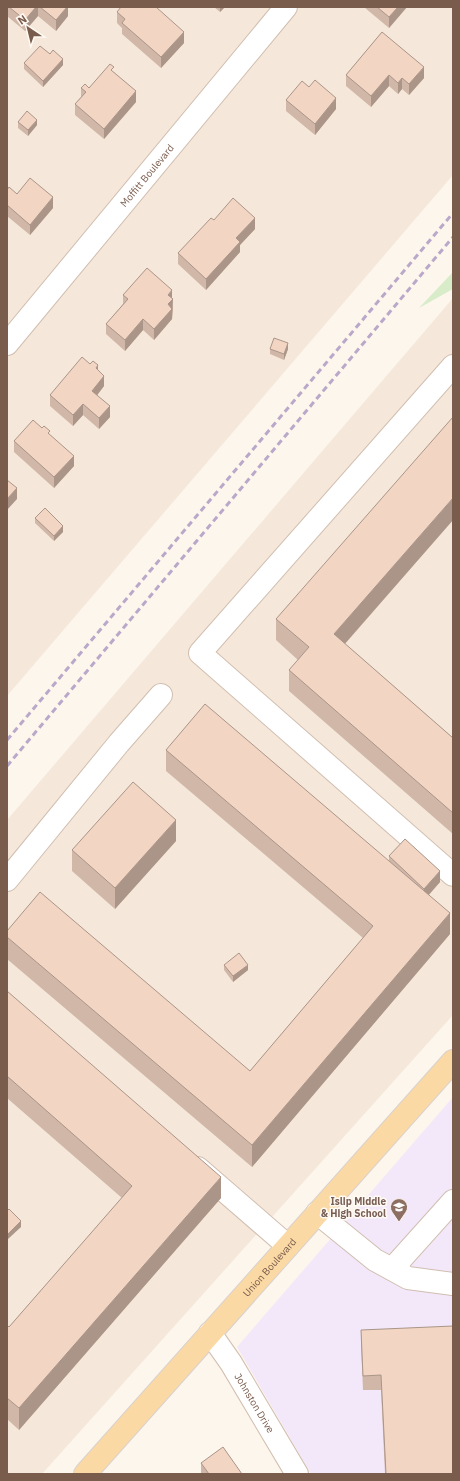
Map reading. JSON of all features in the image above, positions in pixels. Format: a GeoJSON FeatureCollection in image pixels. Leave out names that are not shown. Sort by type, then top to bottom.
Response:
{"type":"FeatureCollection","features":[{"type":"Feature","properties":{"kind":"main road","name":"Union Boulevard"},"geometry":{"type":"LineString","coordinates":[[85,1474],[453,1061]]}},
{"type":"Feature","properties":{"kind":"street","name":"Moffitt Boulevard"},"geometry":{"type":"LineString","coordinates":[[7,344],[286,7]]}},
{"type":"Feature","properties":{"kind":"street"},"geometry":{"type":"LineString","coordinates":[[453,366],[200,653],[453,875]]}},
{"type":"Feature","properties":{"kind":"street"},"geometry":{"type":"LineString","coordinates":[[7,880],[119,743],[161,695]]}},
{"type":"Feature","properties":{"kind":"street"},"geometry":{"type":"LineString","coordinates":[[182,1154],[288,1246]]}},
{"type":"Feature","properties":{"kind":"street"},"geometry":{"type":"LineString","coordinates":[[392,1269],[453,1201]]}},
{"type":"Feature","properties":{"kind":"street"},"geometry":{"type":"LineString","coordinates":[[317,1213],[375,1260],[408,1278],[453,1284]]}},
{"type":"Feature","properties":{"kind":"street","name":"Johnston Drive"},"geometry":{"type":"LineString","coordinates":[[210,1333],[231,1363],[297,1474]]}},
{"type":"Feature","properties":{"kind":"shaded area"},"geometry":{"type":"Polygon","coordinates":[[[7,7],[453,7],[453,175],[7,696],[7,7]]]}},
{"type":"Feature","properties":{"kind":"shaded area"},"geometry":{"type":"Polygon","coordinates":[[[453,298],[453,1015],[42,1474],[7,1474],[7,820],[453,298]]]}},
{"type":"Feature","properties":{"kind":"shaded area","name":"Islip Middle & High School"},"geometry":{"type":"Polygon","coordinates":[[[453,1097],[453,1474],[311,1474],[237,1347],[453,1097]]]}},
{"type":"Feature","properties":{"kind":"green space"},"geometry":{"type":"Polygon","coordinates":[[[453,272],[453,289],[419,308],[453,272]]]}},
{"type":"Feature","properties":{"kind":"building"},"geometry":{"type":"Polygon","coordinates":[[[9,7],[36,7],[25,20],[9,7]]]}},
{"type":"Feature","properties":{"kind":"building"},"geometry":{"type":"Polygon","coordinates":[[[40,7],[67,7],[56,20],[40,7]]]}},
{"type":"Feature","properties":{"kind":"building"},"geometry":{"type":"Polygon","coordinates":[[[121,7],[156,7],[184,32],[161,57],[122,23],[125,19],[117,12],[121,7]]]}},
{"type":"Feature","properties":{"kind":"building"},"geometry":{"type":"Polygon","coordinates":[[[377,7],[398,7],[389,17],[377,7]]]}},
{"type":"Feature","properties":{"kind":"building"},"geometry":{"type":"Polygon","coordinates":[[[382,32],[424,67],[409,84],[402,78],[398,83],[389,75],[371,96],[346,75],[382,32]]]}},
{"type":"Feature","properties":{"kind":"building"},"geometry":{"type":"Polygon","coordinates":[[[40,46],[50,54],[53,50],[63,59],[43,81],[24,63],[40,46]]]}},
{"type":"Feature","properties":{"kind":"building"},"geometry":{"type":"Polygon","coordinates":[[[110,64],[114,67],[111,70],[136,91],[104,129],[75,104],[86,92],[81,88],[85,84],[89,88],[110,64]]]}},
{"type":"Feature","properties":{"kind":"building"},"geometry":{"type":"Polygon","coordinates":[[[315,80],[336,98],[315,124],[286,100],[302,81],[309,87],[315,80]]]}},
{"type":"Feature","properties":{"kind":"building"},"geometry":{"type":"Polygon","coordinates":[[[27,111],[37,120],[28,130],[18,122],[27,111]]]}},
{"type":"Feature","properties":{"kind":"building"},"geometry":{"type":"Polygon","coordinates":[[[30,178],[53,197],[30,225],[7,205],[7,190],[9,187],[17,194],[30,178]]]}},
{"type":"Feature","properties":{"kind":"building"},"geometry":{"type":"Polygon","coordinates":[[[233,198],[255,218],[236,238],[240,242],[206,279],[178,253],[211,218],[214,220],[233,198]]]}},
{"type":"Feature","properties":{"kind":"building"},"geometry":{"type":"Polygon","coordinates":[[[147,268],[172,290],[168,295],[173,299],[168,304],[172,309],[154,329],[143,319],[125,340],[106,324],[128,299],[123,295],[147,268]]]}},
{"type":"Feature","properties":{"kind":"building"},"geometry":{"type":"Polygon","coordinates":[[[274,338],[288,343],[284,354],[270,349],[274,338]]]}},
{"type":"Feature","properties":{"kind":"building"},"geometry":{"type":"Polygon","coordinates":[[[82,357],[90,364],[93,361],[98,365],[96,368],[104,376],[92,391],[110,406],[99,418],[83,404],[73,415],[50,395],[82,357]]]}},
{"type":"Feature","properties":{"kind":"building"},"geometry":{"type":"Polygon","coordinates":[[[453,417],[453,498],[334,634],[453,738],[453,813],[289,670],[309,647],[276,619],[453,417]]]}},
{"type":"Feature","properties":{"kind":"building"},"geometry":{"type":"Polygon","coordinates":[[[33,420],[42,428],[44,426],[50,431],[48,433],[74,456],[54,477],[14,441],[33,420]]]}},
{"type":"Feature","properties":{"kind":"building"},"geometry":{"type":"Polygon","coordinates":[[[7,480],[17,488],[7,499],[7,480]]]}},
{"type":"Feature","properties":{"kind":"building"},"geometry":{"type":"Polygon","coordinates":[[[45,508],[63,526],[54,536],[35,518],[45,508]]]}},
{"type":"Feature","properties":{"kind":"building"},"geometry":{"type":"Polygon","coordinates":[[[205,704],[450,913],[252,1145],[7,937],[7,931],[40,892],[250,1071],[373,926],[166,750],[205,704]]]}},
{"type":"Feature","properties":{"kind":"building"},"geometry":{"type":"Polygon","coordinates":[[[133,782],[176,820],[115,888],[72,850],[133,782]]]}},
{"type":"Feature","properties":{"kind":"building"},"geometry":{"type":"Polygon","coordinates":[[[405,839],[440,871],[424,889],[389,856],[405,839]]]}},
{"type":"Feature","properties":{"kind":"building"},"geometry":{"type":"Polygon","coordinates":[[[239,953],[248,965],[233,976],[224,965],[239,953]]]}},
{"type":"Feature","properties":{"kind":"building"},"geometry":{"type":"Polygon","coordinates":[[[7,991],[221,1177],[19,1408],[7,1398],[7,1325],[9,1327],[132,1186],[7,1076],[7,991]]]}},
{"type":"Feature","properties":{"kind":"building"},"geometry":{"type":"Polygon","coordinates":[[[9,1209],[21,1221],[8,1234],[7,1211],[9,1209]]]}},
{"type":"Feature","properties":{"kind":"building"},"geometry":{"type":"Polygon","coordinates":[[[453,1326],[453,1474],[386,1474],[381,1375],[363,1376],[361,1330],[453,1326]]]}},
{"type":"Feature","properties":{"kind":"building"},"geometry":{"type":"Polygon","coordinates":[[[223,1447],[242,1474],[209,1474],[201,1463],[223,1447]]]}},
{"type":"Feature","properties":{"kind":"railway"},"geometry":{"type":"LineString","coordinates":[[7,740],[453,213]]}},
{"type":"Feature","properties":{"kind":"railway"},"geometry":{"type":"LineString","coordinates":[[7,766],[453,237]]}},
{"type":"Feature","properties":{"kind":"place","name":"Islip Middle & High School"},"geometry":{"type":"Point","coordinates":[399,1222]}}]}
